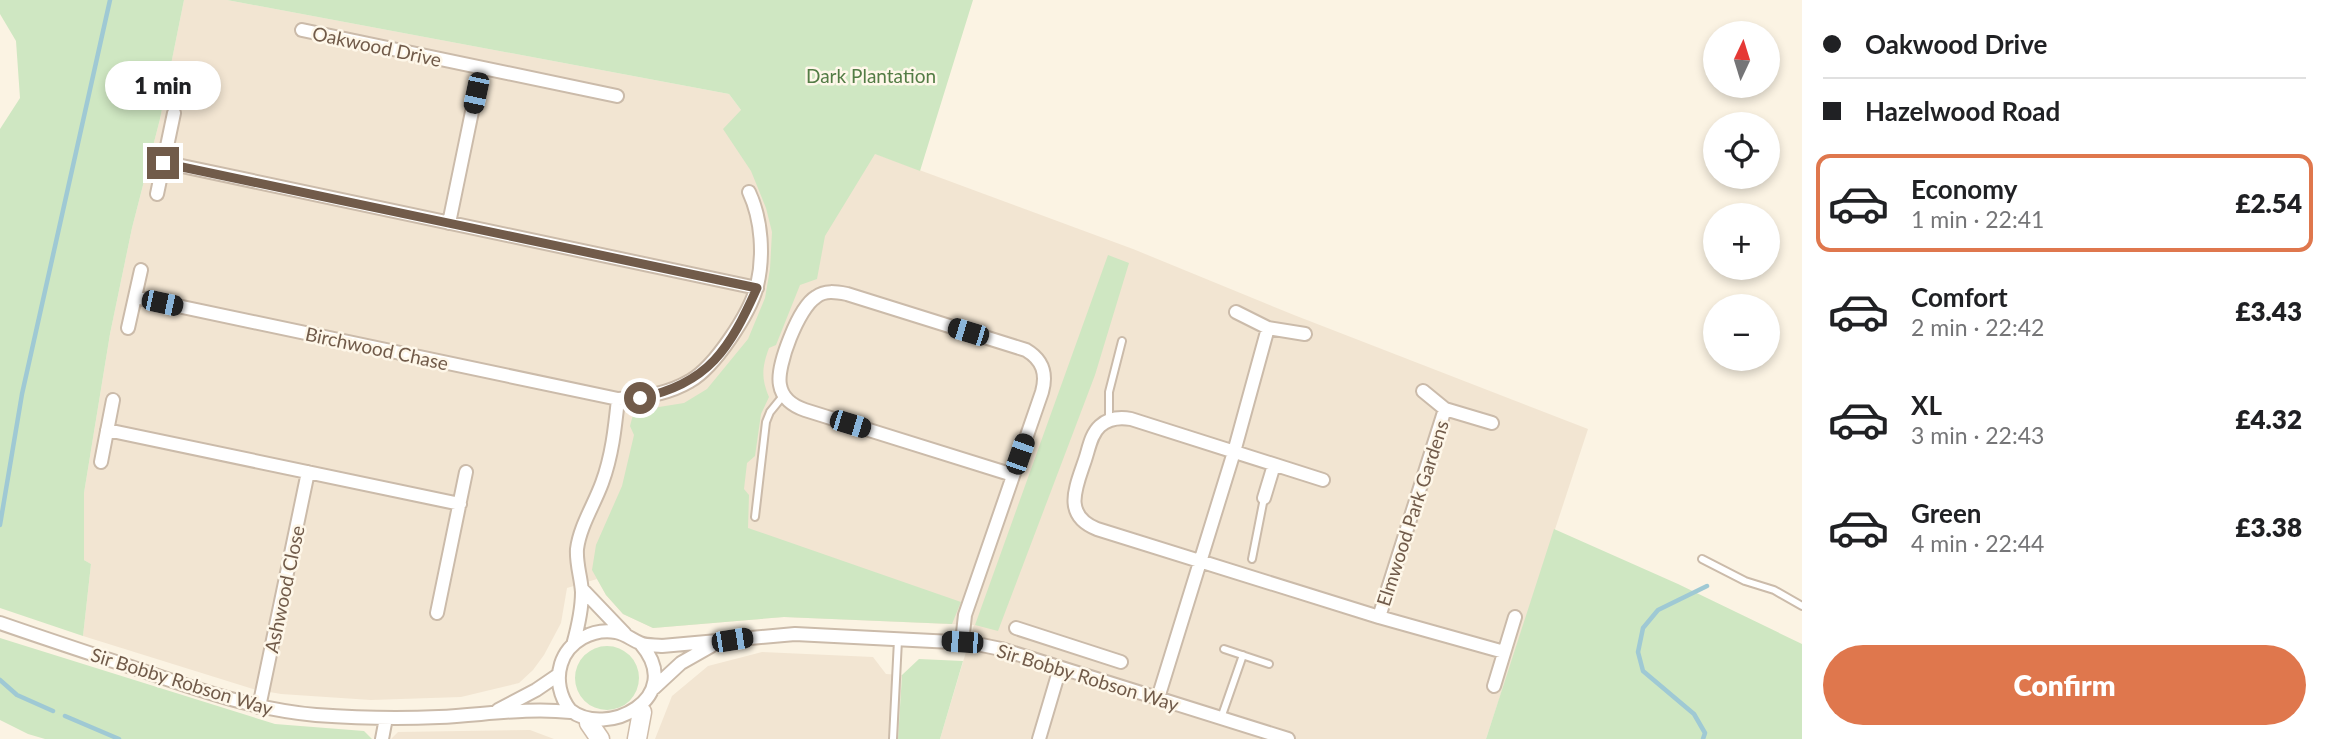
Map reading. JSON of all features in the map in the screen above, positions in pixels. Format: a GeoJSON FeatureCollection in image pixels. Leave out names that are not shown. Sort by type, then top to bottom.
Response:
{"type":"FeatureCollection","features":[{"type":"Feature","properties":{"kind":"street","name":"Oakwood Drive"},"geometry":{"type":"LineString","coordinates":[[302,30],[617,96]]}},
{"type":"Feature","properties":{"kind":"street"},"geometry":{"type":"LineString","coordinates":[[449,223],[481,68]]}},
{"type":"Feature","properties":{"kind":"street"},"geometry":{"type":"LineString","coordinates":[[157,194],[174,113]]}},
{"type":"Feature","properties":{"kind":"street"},"geometry":{"type":"LineString","coordinates":[[163,163],[757,288]]}},
{"type":"Feature","properties":{"kind":"street"},"geometry":{"type":"LineString","coordinates":[[573,645],[581,614],[582,589],[577,569],[577,549],[611,455],[618,399],[660,394],[693,380],[730,340],[757,288],[760,228],[749,192]]}},
{"type":"Feature","properties":{"kind":"street"},"geometry":{"type":"LineString","coordinates":[[128,328],[141,270]]}},
{"type":"Feature","properties":{"kind":"street"},"geometry":{"type":"LineString","coordinates":[[962,642],[964,615],[1013,475],[1044,381],[1044,369],[1038,359],[1021,348],[847,294],[827,292],[811,300],[799,317],[780,370],[779,384],[790,402],[805,410],[1013,475]]}},
{"type":"Feature","properties":{"kind":"street","name":"Birchwood Chase"},"geometry":{"type":"LineString","coordinates":[[135,297],[618,399]]}},
{"type":"Feature","properties":{"kind":"street"},"geometry":{"type":"LineString","coordinates":[[1236,312],[1268,328],[1305,334]]}},
{"type":"Feature","properties":{"kind":"street"},"geometry":{"type":"LineString","coordinates":[[1158,698],[1234,452],[1268,328]]}},
{"type":"Feature","properties":{"kind":"street","name":"Elmwood Park Gardens"},"geometry":{"type":"LineString","coordinates":[[1423,391],[1445,409],[1492,423]]}},
{"type":"Feature","properties":{"kind":"street"},"geometry":{"type":"LineString","coordinates":[[101,462],[113,400]]}},
{"type":"Feature","properties":{"kind":"street","name":"Elmwood Park Gardens"},"geometry":{"type":"LineString","coordinates":[[1379,617],[1445,409]]}},
{"type":"Feature","properties":{"kind":"street"},"geometry":{"type":"LineString","coordinates":[[1109,420],[1131,419],[1323,480]]}},
{"type":"Feature","properties":{"kind":"street","name":"Elmwood Park Gardens"},"geometry":{"type":"LineString","coordinates":[[1109,420],[1095,432],[1076,488],[1074,504],[1079,516],[1090,526],[1379,617],[1504,652]]}},
{"type":"Feature","properties":{"kind":"street"},"geometry":{"type":"LineString","coordinates":[[107,430],[460,504]]}},
{"type":"Feature","properties":{"kind":"street"},"geometry":{"type":"LineString","coordinates":[[1264,498],[1274,465]]}},
{"type":"Feature","properties":{"kind":"street","name":"Ashwood Close"},"geometry":{"type":"LineString","coordinates":[[259,707],[309,472]]}},
{"type":"Feature","properties":{"kind":"street"},"geometry":{"type":"LineString","coordinates":[[437,613],[466,472]]}},
{"type":"Feature","properties":{"kind":"street"},"geometry":{"type":"LineString","coordinates":[[582,589],[626,635],[641,644],[653,665],[654,688],[642,712],[637,739]]}},
{"type":"Feature","properties":{"kind":"street"},"geometry":{"type":"LineString","coordinates":[[1494,686],[1515,617]]}},
{"type":"Feature","properties":{"kind":"street","name":"Sir Bobby Robson Way"},"geometry":{"type":"LineString","coordinates":[[0,623],[202,691],[259,707],[316,715],[386,718],[494,712],[571,712]]}},
{"type":"Feature","properties":{"kind":"street"},"geometry":{"type":"LineString","coordinates":[[1016,628],[1121,662]]}},
{"type":"Feature","properties":{"kind":"street"},"geometry":{"type":"LineString","coordinates":[[600,739],[589,723],[571,712],[559,688],[558,675],[565,654],[573,645],[591,634],[602,632],[626,635]]}},
{"type":"Feature","properties":{"kind":"street"},"geometry":{"type":"LineString","coordinates":[[1023,656],[1031,633]]}},
{"type":"Feature","properties":{"kind":"street","name":"Sir Bobby Robson Way"},"geometry":{"type":"LineString","coordinates":[[641,644],[662,646],[717,643],[773,635],[962,642],[989,646],[1023,656],[1288,739]]}},
{"type":"Feature","properties":{"kind":"street","name":"Sir Bobby Robson Way"},"geometry":{"type":"LineString","coordinates":[[654,688],[681,663],[717,643]]}},
{"type":"Feature","properties":{"kind":"street"},"geometry":{"type":"LineString","coordinates":[[1098,680],[1106,657]]}},
{"type":"Feature","properties":{"kind":"street"},"geometry":{"type":"LineString","coordinates":[[1039,739],[1060,668]]}},
{"type":"Feature","properties":{"kind":"street","name":"Sir Bobby Robson Way"},"geometry":{"type":"LineString","coordinates":[[494,712],[526,696],[558,675]]}},
{"type":"Feature","properties":{"kind":"street"},"geometry":{"type":"LineString","coordinates":[[589,723],[626,722],[642,712]]}},
{"type":"Feature","properties":{"kind":"street"},"geometry":{"type":"LineString","coordinates":[[383,739],[386,718]]}},
{"type":"Feature","properties":{"kind":"lane"},"geometry":{"type":"LineString","coordinates":[[1109,420],[1109,392],[1122,341]]}},
{"type":"Feature","properties":{"kind":"lane"},"geometry":{"type":"LineString","coordinates":[[755,517],[766,422],[770,412],[784,395]]}},
{"type":"Feature","properties":{"kind":"lane"},"geometry":{"type":"LineString","coordinates":[[1252,559],[1264,498]]}},
{"type":"Feature","properties":{"kind":"lane"},"geometry":{"type":"LineString","coordinates":[[1702,559],[1745,581],[1774,590],[1802,606]]}},
{"type":"Feature","properties":{"kind":"lane"},"geometry":{"type":"LineString","coordinates":[[892,739],[898,639]]}},
{"type":"Feature","properties":{"kind":"lane"},"geometry":{"type":"LineString","coordinates":[[1224,649],[1269,664]]}},
{"type":"Feature","properties":{"kind":"lane"},"geometry":{"type":"LineString","coordinates":[[1222,718],[1242,655]]}},
{"type":"Feature","properties":{"kind":"shaded area"},"geometry":{"type":"Polygon","coordinates":[[[184,0],[227,0],[729,94],[741,110],[876,154],[1133,249],[1294,315],[1588,429],[1486,739],[940,739],[974,625],[784,617],[653,628],[623,614],[606,595],[597,579],[567,588],[561,623],[544,655],[519,683],[461,697],[371,700],[281,694],[253,689],[83,636],[91,564],[84,560],[84,493],[110,334],[132,228],[160,119],[184,0]]]}},
{"type":"Feature","properties":{"kind":"shaded area"},"geometry":{"type":"Polygon","coordinates":[[[762,652],[873,657],[886,674],[902,675],[898,739],[655,739],[672,696],[708,666],[762,652]]]}},
{"type":"Feature","properties":{"kind":"shaded area"},"geometry":{"type":"Polygon","coordinates":[[[530,730],[554,739],[391,739],[398,732],[530,730]]]}},
{"type":"Feature","properties":{"kind":"green space"},"geometry":{"type":"Polygon","coordinates":[[[0,0],[184,0],[160,119],[132,228],[110,334],[84,493],[84,560],[91,564],[83,636],[0,608],[0,129],[20,98],[16,41],[0,14],[0,0]]]}},
{"type":"Feature","properties":{"kind":"green space","name":"Dark Plantation"},"geometry":{"type":"Polygon","coordinates":[[[227,0],[973,0],[920,171],[875,154],[825,236],[817,279],[800,285],[776,345],[769,348],[763,372],[769,397],[761,414],[755,456],[747,463],[744,489],[749,495],[748,528],[961,602],[952,624],[784,617],[653,628],[623,614],[606,595],[592,570],[596,545],[622,486],[634,435],[630,426],[634,411],[684,403],[707,389],[748,339],[765,298],[772,232],[766,208],[751,171],[723,129],[741,110],[729,94],[227,0]]]}},
{"type":"Feature","properties":{"kind":"green space"},"geometry":{"type":"Polygon","coordinates":[[[1108,255],[1129,263],[1095,375],[998,631],[975,625],[1108,255]]]}},
{"type":"Feature","properties":{"kind":"green space"},"geometry":{"type":"Polygon","coordinates":[[[1554,529],[1678,584],[1802,644],[1802,739],[1486,739],[1554,529]]]}},
{"type":"Feature","properties":{"kind":"green space"},"geometry":{"type":"Polygon","coordinates":[[[0,638],[275,724],[364,731],[372,739],[45,739],[0,720],[0,638]]]}},
{"type":"Feature","properties":{"kind":"green space"},"geometry":{"type":"Polygon","coordinates":[[[607,646],[619,648],[630,655],[637,666],[637,690],[630,701],[619,708],[607,710],[595,708],[584,701],[577,690],[575,678],[577,666],[584,655],[595,648],[607,646]]]}},
{"type":"Feature","properties":{"kind":"green space"},"geometry":{"type":"Polygon","coordinates":[[[919,659],[963,661],[940,739],[898,739],[902,675],[919,659]]]}},
{"type":"Feature","properties":{"kind":"waterway"},"geometry":{"type":"LineString","coordinates":[[0,525],[22,394],[110,0]]}},
{"type":"Feature","properties":{"kind":"waterway"},"geometry":{"type":"LineString","coordinates":[[1703,739],[1705,733],[1694,714],[1643,671],[1638,652],[1643,628],[1658,610],[1707,586]]}},
{"type":"Feature","properties":{"kind":"waterway"},"geometry":{"type":"LineString","coordinates":[[0,680],[17,695],[53,711]]}},
{"type":"Feature","properties":{"kind":"waterway"},"geometry":{"type":"LineString","coordinates":[[65,716],[119,739]]}},
{"type":"Feature","properties":{"kind":"route"},"geometry":{"type":"LineString","coordinates":[[163,163],[757,288],[730,340],[709,365],[693,380],[660,394],[640,398]]}}]}
